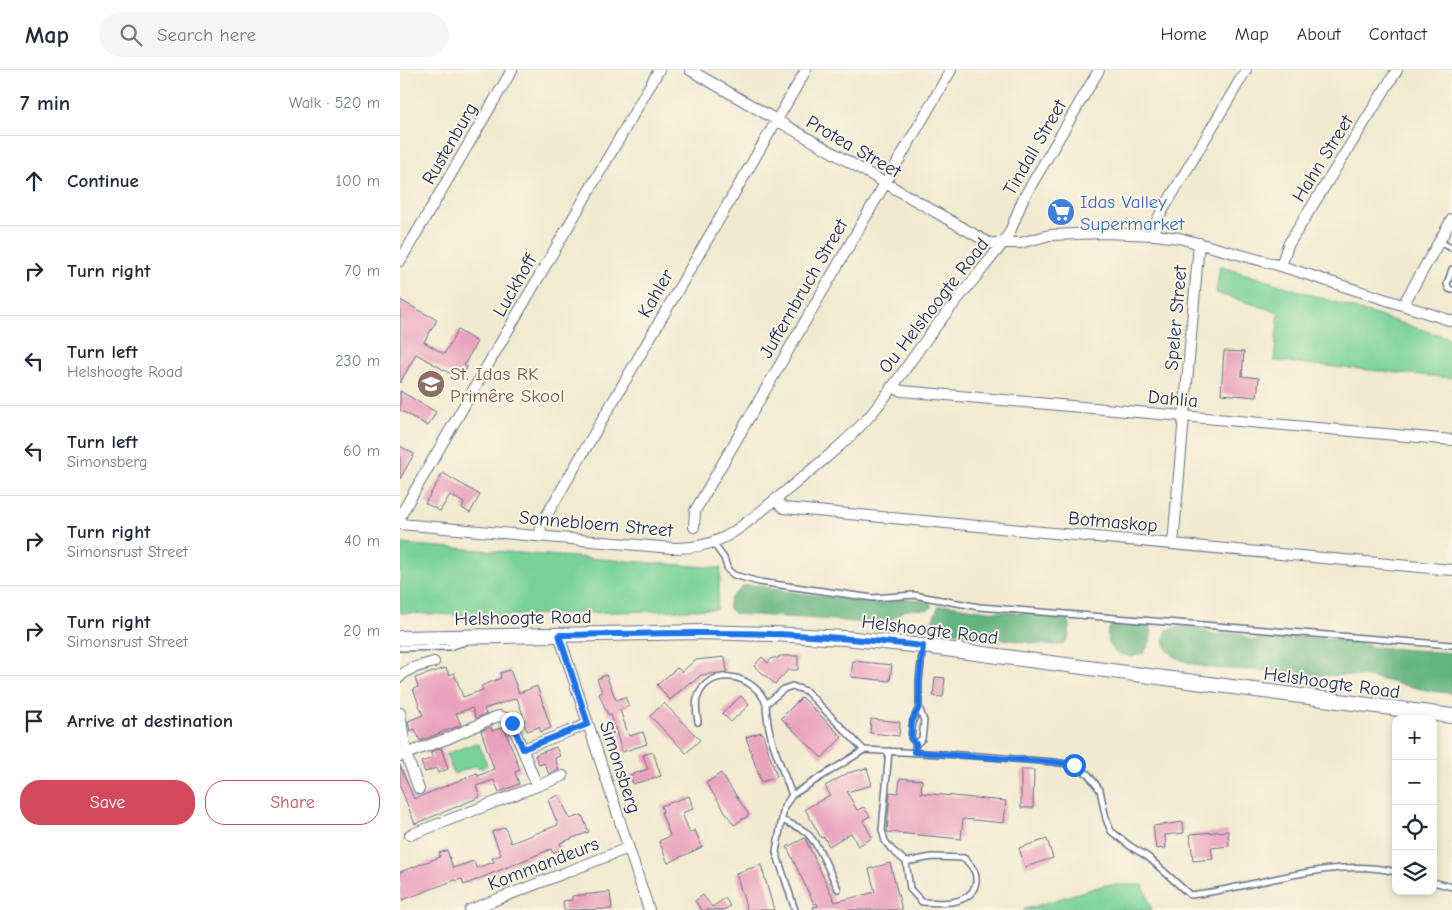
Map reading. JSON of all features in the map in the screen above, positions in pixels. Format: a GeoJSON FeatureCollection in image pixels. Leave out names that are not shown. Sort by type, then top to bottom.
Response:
{"type":"FeatureCollection","features":[{"type":"Feature","properties":{"kind":"main road","name":"Helshoogte Road"},"geometry":{"type":"LineString","coordinates":[[400,638],[701,632],[844,638],[923,646],[1452,716]]}},
{"type":"Feature","properties":{"kind":"street","name":"Rustenburg"},"geometry":{"type":"LineString","coordinates":[[400,261],[512,70]]}},
{"type":"Feature","properties":{"kind":"street","name":"Luckhoff"},"geometry":{"type":"LineString","coordinates":[[400,519],[659,70]]}},
{"type":"Feature","properties":{"kind":"street","name":"Protea Street"},"geometry":{"type":"LineString","coordinates":[[690,70],[989,244],[1003,243]]}},
{"type":"Feature","properties":{"kind":"street","name":"Kahler"},"geometry":{"type":"LineString","coordinates":[[540,536],[541,525],[806,70]]}},
{"type":"Feature","properties":{"kind":"street","name":"Juffernbruch Street"},"geometry":{"type":"LineString","coordinates":[[694,527],[695,511],[951,70]]}},
{"type":"Feature","properties":{"kind":"street","name":"Tindall Street"},"geometry":{"type":"LineString","coordinates":[[1003,243],[1010,232],[1023,199],[1099,70]]}},
{"type":"Feature","properties":{"kind":"street"},"geometry":{"type":"LineString","coordinates":[[1155,235],[1157,220],[1246,70]]}},
{"type":"Feature","properties":{"kind":"street","name":"Hahn Street"},"geometry":{"type":"LineString","coordinates":[[1281,266],[1288,246],[1397,70]]}},
{"type":"Feature","properties":{"kind":"street"},"geometry":{"type":"LineString","coordinates":[[1403,305],[1452,219]]}},
{"type":"Feature","properties":{"kind":"street","name":"Ou Helshoogte Road"},"geometry":{"type":"LineString","coordinates":[[774,500],[816,468],[845,442],[867,418],[940,320],[1003,243],[1020,243],[1050,235],[1104,233],[1155,235],[1199,243],[1281,266],[1452,322]]}},
{"type":"Feature","properties":{"kind":"street","name":"Speler Street"},"geometry":{"type":"LineString","coordinates":[[1173,544],[1199,243]]}},
{"type":"Feature","properties":{"kind":"street","name":"Dahlia"},"geometry":{"type":"LineString","coordinates":[[891,387],[902,391],[1452,440]]}},
{"type":"Feature","properties":{"kind":"street","name":"Sonnebloem Street"},"geometry":{"type":"LineString","coordinates":[[400,524],[690,548],[722,539],[748,522],[774,500]]}},
{"type":"Feature","properties":{"kind":"street","name":"Botmaskop"},"geometry":{"type":"LineString","coordinates":[[774,500],[784,508],[1452,570]]}},
{"type":"Feature","properties":{"kind":"street","name":"Simonsberg"},"geometry":{"type":"LineString","coordinates":[[559,635],[649,910]]}},
{"type":"Feature","properties":{"kind":"street"},"geometry":{"type":"LineString","coordinates":[[400,677],[416,667],[434,662]]}},
{"type":"Feature","properties":{"kind":"street"},"geometry":{"type":"LineString","coordinates":[[400,713],[403,755],[419,789]]}},
{"type":"Feature","properties":{"kind":"street"},"geometry":{"type":"LineString","coordinates":[[403,755],[449,738],[499,716],[506,718],[512,723],[537,786]]}},
{"type":"Feature","properties":{"kind":"street"},"geometry":{"type":"LineString","coordinates":[[523,749],[588,724]]}},
{"type":"Feature","properties":{"kind":"street"},"geometry":{"type":"LineString","coordinates":[[410,836],[563,776]]}},
{"type":"Feature","properties":{"kind":"street","name":"Kommandeurs"},"geometry":{"type":"LineString","coordinates":[[470,910],[628,848]]}},
{"type":"Feature","properties":{"kind":"lane"},"geometry":{"type":"LineString","coordinates":[[1438,242],[1452,248]]}},
{"type":"Feature","properties":{"kind":"lane"},"geometry":{"type":"LineString","coordinates":[[1452,269],[1447,284],[1449,289],[1452,290]]}},
{"type":"Feature","properties":{"kind":"lane"},"geometry":{"type":"LineString","coordinates":[[713,543],[724,558],[728,570],[734,575],[759,582],[812,590],[874,598],[914,595],[980,608],[1452,645]]}},
{"type":"Feature","properties":{"kind":"lane"},"geometry":{"type":"LineString","coordinates":[[400,648],[448,647],[474,637]]}},
{"type":"Feature","properties":{"kind":"lane"},"geometry":{"type":"LineString","coordinates":[[914,752],[916,744],[922,739],[924,721],[919,707],[919,681],[923,646]]}},
{"type":"Feature","properties":{"kind":"lane"},"geometry":{"type":"LineString","coordinates":[[698,722],[697,698],[704,687],[714,679],[729,676],[744,680],[759,692],[766,704],[766,721],[771,740],[792,795]]}},
{"type":"Feature","properties":{"kind":"lane"},"geometry":{"type":"LineString","coordinates":[[766,704],[784,689],[792,686],[806,691],[864,750]]}},
{"type":"Feature","properties":{"kind":"lane"},"geometry":{"type":"LineString","coordinates":[[916,744],[911,738],[912,721],[919,707]]}},
{"type":"Feature","properties":{"kind":"lane"},"geometry":{"type":"LineString","coordinates":[[795,910],[776,852],[784,807],[792,795],[864,750],[914,752],[1074,765],[1088,774],[1100,790],[1111,831],[1148,857],[1190,894],[1214,892],[1265,881],[1356,867],[1392,872]]}},
{"type":"Feature","properties":{"kind":"lane"},"geometry":{"type":"LineString","coordinates":[[889,751],[882,830],[885,841],[906,862],[910,889],[922,902],[940,904],[961,900],[973,892],[977,880],[972,866],[964,858],[932,857],[906,862]]}},
{"type":"Feature","properties":{"kind":"lane"},"geometry":{"type":"LineString","coordinates":[[782,820],[808,834],[817,847],[838,889]]}},
{"type":"Feature","properties":{"kind":"lane"},"geometry":{"type":"LineString","coordinates":[[1437,883],[1452,887]]}},
{"type":"Feature","properties":{"kind":"green space"},"geometry":{"type":"Polygon","coordinates":[[[1220,266],[1452,339],[1452,378],[1274,361],[1279,312],[1216,293],[1220,266]]]}},
{"type":"Feature","properties":{"kind":"green space"},"geometry":{"type":"Polygon","coordinates":[[[400,544],[721,568],[717,609],[490,616],[400,613],[400,544]]]}},
{"type":"Feature","properties":{"kind":"green space"},"geometry":{"type":"Polygon","coordinates":[[[757,585],[789,592],[885,604],[901,599],[919,600],[930,602],[932,607],[927,610],[913,609],[904,611],[883,625],[836,620],[735,614],[729,609],[729,601],[743,586],[757,585]]]}},
{"type":"Feature","properties":{"kind":"green space"},"geometry":{"type":"Polygon","coordinates":[[[949,605],[987,611],[1060,615],[1066,617],[1069,624],[1069,634],[1065,643],[1046,645],[940,630],[934,626],[933,619],[939,606],[949,605]]]}},
{"type":"Feature","properties":{"kind":"green space"},"geometry":{"type":"Polygon","coordinates":[[[1132,621],[1145,623],[1152,630],[1150,642],[1144,653],[1131,657],[1115,652],[1109,642],[1108,632],[1112,624],[1132,621]]]}},
{"type":"Feature","properties":{"kind":"green space"},"geometry":{"type":"Polygon","coordinates":[[[1182,626],[1201,628],[1211,635],[1235,633],[1243,635],[1250,640],[1289,637],[1334,639],[1357,642],[1373,647],[1452,653],[1452,693],[1358,676],[1223,669],[1193,664],[1174,656],[1165,645],[1167,630],[1182,626]]]}},
{"type":"Feature","properties":{"kind":"green space"},"geometry":{"type":"Polygon","coordinates":[[[476,743],[477,745],[479,744],[487,765],[482,768],[475,766],[454,774],[446,754],[476,743]]]}},
{"type":"Feature","properties":{"kind":"green space"},"geometry":{"type":"Polygon","coordinates":[[[1104,885],[1143,885],[1152,910],[1023,910],[1104,885]]]}},
{"type":"Feature","properties":{"kind":"building"},"geometry":{"type":"Polygon","coordinates":[[[400,300],[437,320],[424,342],[444,354],[458,330],[477,342],[464,365],[467,367],[460,379],[416,354],[400,383],[400,300]]]}},
{"type":"Feature","properties":{"kind":"building"},"geometry":{"type":"Polygon","coordinates":[[[1224,351],[1244,352],[1242,376],[1259,378],[1257,397],[1221,394],[1224,351]]]}},
{"type":"Feature","properties":{"kind":"building"},"geometry":{"type":"Polygon","coordinates":[[[400,391],[436,412],[428,426],[400,410],[400,391]]]}},
{"type":"Feature","properties":{"kind":"building"},"geometry":{"type":"Polygon","coordinates":[[[400,446],[414,454],[400,479],[400,446]]]}},
{"type":"Feature","properties":{"kind":"building"},"geometry":{"type":"Polygon","coordinates":[[[443,473],[480,495],[470,513],[462,508],[464,503],[450,495],[440,511],[425,503],[443,473]]]}},
{"type":"Feature","properties":{"kind":"building"},"geometry":{"type":"Polygon","coordinates":[[[779,656],[798,656],[798,670],[788,670],[775,684],[754,666],[762,657],[768,663],[772,658],[779,658],[779,656]]]}},
{"type":"Feature","properties":{"kind":"building"},"geometry":{"type":"Polygon","coordinates":[[[725,657],[727,672],[701,675],[670,700],[657,685],[677,668],[682,672],[695,660],[725,657]]]}},
{"type":"Feature","properties":{"kind":"building"},"geometry":{"type":"Polygon","coordinates":[[[853,661],[892,665],[890,681],[851,677],[853,661]]]}},
{"type":"Feature","properties":{"kind":"building"},"geometry":{"type":"Polygon","coordinates":[[[446,668],[449,675],[454,673],[463,697],[483,690],[481,686],[501,678],[500,673],[510,670],[519,693],[537,686],[551,728],[541,732],[539,727],[527,731],[517,698],[484,709],[486,714],[476,718],[472,708],[456,713],[461,725],[420,741],[415,729],[410,731],[408,721],[423,715],[413,689],[418,687],[415,678],[446,668]]]}},
{"type":"Feature","properties":{"kind":"building"},"geometry":{"type":"Polygon","coordinates":[[[606,675],[616,700],[625,697],[629,706],[620,710],[629,736],[643,732],[647,744],[622,752],[611,714],[608,715],[599,694],[602,692],[597,679],[606,675]]]}},
{"type":"Feature","properties":{"kind":"building"},"geometry":{"type":"Polygon","coordinates":[[[935,677],[945,678],[943,697],[933,696],[935,677]]]}},
{"type":"Feature","properties":{"kind":"building"},"geometry":{"type":"Polygon","coordinates":[[[741,696],[749,705],[731,722],[722,713],[741,696]]]}},
{"type":"Feature","properties":{"kind":"building"},"geometry":{"type":"Polygon","coordinates":[[[802,697],[842,737],[822,758],[781,718],[802,697]]]}},
{"type":"Feature","properties":{"kind":"building"},"geometry":{"type":"Polygon","coordinates":[[[664,703],[700,740],[686,753],[650,716],[664,703]]]}},
{"type":"Feature","properties":{"kind":"building"},"geometry":{"type":"Polygon","coordinates":[[[871,719],[900,722],[899,736],[870,733],[871,719]]]}},
{"type":"Feature","properties":{"kind":"building"},"geometry":{"type":"Polygon","coordinates":[[[491,727],[492,731],[504,727],[520,770],[515,772],[519,784],[499,792],[494,780],[476,786],[480,797],[415,824],[400,786],[400,765],[414,799],[477,773],[478,776],[494,769],[481,731],[491,727]]]}},
{"type":"Feature","properties":{"kind":"building"},"geometry":{"type":"Polygon","coordinates":[[[762,732],[777,777],[761,782],[746,737],[762,732]]]}},
{"type":"Feature","properties":{"kind":"building"},"geometry":{"type":"Polygon","coordinates":[[[556,747],[560,756],[555,758],[559,770],[549,774],[544,763],[539,765],[535,755],[556,747]]]}},
{"type":"Feature","properties":{"kind":"building"},"geometry":{"type":"Polygon","coordinates":[[[441,748],[448,769],[438,773],[436,768],[425,772],[421,762],[433,758],[430,752],[441,748]]]}},
{"type":"Feature","properties":{"kind":"building"},"geometry":{"type":"Polygon","coordinates":[[[653,752],[661,776],[633,784],[630,775],[648,769],[643,755],[653,752]]]}},
{"type":"Feature","properties":{"kind":"building"},"geometry":{"type":"Polygon","coordinates":[[[867,768],[872,785],[847,792],[857,810],[864,807],[870,816],[863,820],[872,838],[858,846],[851,833],[829,846],[824,837],[821,838],[805,809],[830,795],[825,786],[848,773],[867,768]]]}},
{"type":"Feature","properties":{"kind":"building"},"geometry":{"type":"Polygon","coordinates":[[[1021,770],[1034,770],[1033,808],[1021,808],[1021,770]]]}},
{"type":"Feature","properties":{"kind":"building"},"geometry":{"type":"Polygon","coordinates":[[[721,773],[749,815],[734,825],[706,783],[721,773]]]}},
{"type":"Feature","properties":{"kind":"building"},"geometry":{"type":"Polygon","coordinates":[[[900,778],[922,780],[921,793],[1006,801],[1004,823],[963,819],[961,839],[887,832],[890,792],[898,793],[900,778]]]}},
{"type":"Feature","properties":{"kind":"building"},"geometry":{"type":"Polygon","coordinates":[[[559,795],[570,819],[582,815],[589,832],[560,843],[562,849],[553,853],[551,849],[464,885],[462,879],[455,880],[400,901],[400,872],[440,857],[439,853],[447,850],[453,868],[474,861],[476,868],[494,862],[492,858],[501,855],[492,832],[505,827],[511,843],[558,825],[548,800],[559,795]]]}},
{"type":"Feature","properties":{"kind":"building"},"geometry":{"type":"Polygon","coordinates":[[[689,796],[693,809],[682,813],[690,833],[695,830],[702,847],[668,863],[659,841],[670,836],[661,812],[663,812],[661,806],[689,796]]]}},
{"type":"Feature","properties":{"kind":"building"},"geometry":{"type":"Polygon","coordinates":[[[1183,822],[1184,833],[1165,835],[1166,848],[1156,849],[1153,826],[1183,822]]]}},
{"type":"Feature","properties":{"kind":"building"},"geometry":{"type":"Polygon","coordinates":[[[1228,831],[1229,846],[1211,848],[1213,859],[1193,861],[1190,834],[1228,831]]]}},
{"type":"Feature","properties":{"kind":"building"},"geometry":{"type":"Polygon","coordinates":[[[805,838],[835,902],[875,892],[869,869],[890,863],[902,910],[814,910],[813,907],[818,906],[817,903],[814,904],[787,847],[805,838]]]}},
{"type":"Feature","properties":{"kind":"building"},"geometry":{"type":"Polygon","coordinates":[[[1047,839],[1053,858],[1025,867],[1019,848],[1047,839]]]}},
{"type":"Feature","properties":{"kind":"building"},"geometry":{"type":"Polygon","coordinates":[[[761,865],[774,910],[747,910],[736,873],[761,865]]]}},
{"type":"Feature","properties":{"kind":"building"},"geometry":{"type":"Polygon","coordinates":[[[610,892],[612,909],[564,910],[563,901],[572,900],[572,896],[610,892]]]}},
{"type":"Feature","properties":{"kind":"building"},"geometry":{"type":"Polygon","coordinates":[[[703,895],[712,907],[725,898],[730,906],[724,910],[701,910],[695,901],[703,895]]]}},
{"type":"Feature","properties":{"kind":"place","name":"Idas Valley Supermarket"},"geometry":{"type":"Point","coordinates":[1061,212]}},
{"type":"Feature","properties":{"kind":"place","name":"St. Idas RK Primêre Skool"},"geometry":{"type":"Point","coordinates":[431,384]}},
{"type":"Feature","properties":{"kind":"route"},"geometry":{"type":"LineString","coordinates":[[512,723],[523,749],[588,724],[559,635],[701,632],[844,638],[923,646],[919,681],[919,707],[912,721],[911,738],[916,744],[914,752],[1074,765]]}}]}
